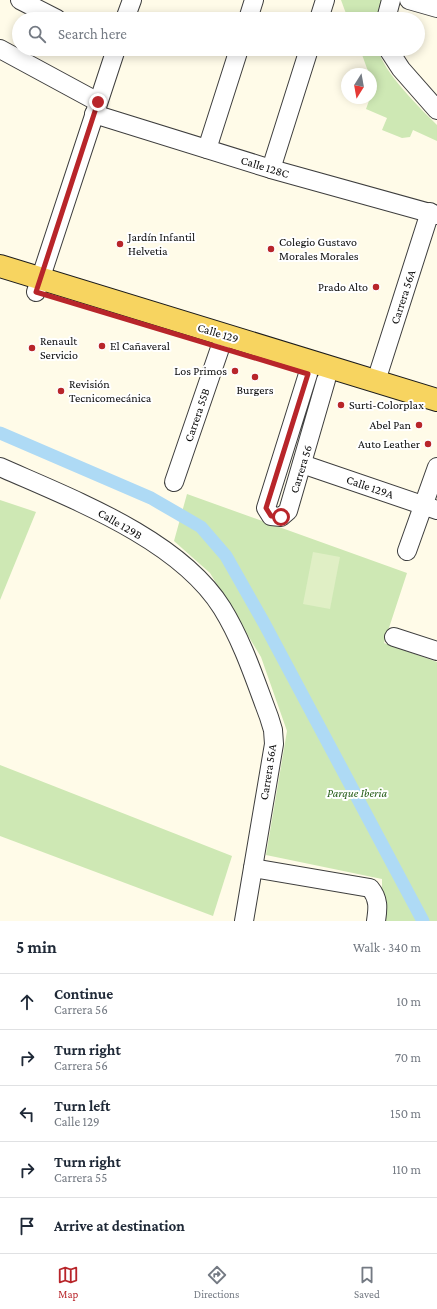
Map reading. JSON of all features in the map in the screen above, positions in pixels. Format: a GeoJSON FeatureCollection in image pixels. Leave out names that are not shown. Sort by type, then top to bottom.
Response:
{"type":"FeatureCollection","features":[{"type":"Feature","properties":{"kind":"main road","name":"Calle 129"},"geometry":{"type":"LineString","coordinates":[[0,266],[38,285],[220,348],[437,414]]}},
{"type":"Feature","properties":{"kind":"main road","name":"Calle 129"},"geometry":{"type":"LineString","coordinates":[[0,280],[38,285],[376,381],[437,400]]}},
{"type":"Feature","properties":{"kind":"street"},"geometry":{"type":"LineString","coordinates":[[20,0],[43,12]]}},
{"type":"Feature","properties":{"kind":"street"},"geometry":{"type":"LineString","coordinates":[[128,12],[132,0]]}},
{"type":"Feature","properties":{"kind":"street"},"geometry":{"type":"LineString","coordinates":[[250,12],[254,0]]}},
{"type":"Feature","properties":{"kind":"street"},"geometry":{"type":"LineString","coordinates":[[321,12],[325,0]]}},
{"type":"Feature","properties":{"kind":"street"},"geometry":{"type":"LineString","coordinates":[[388,12],[391,0]]}},
{"type":"Feature","properties":{"kind":"street"},"geometry":{"type":"LineString","coordinates":[[409,0],[437,8]]}},
{"type":"Feature","properties":{"kind":"street","name":"Calle 128C"},"geometry":{"type":"LineString","coordinates":[[0,49],[96,108],[207,150],[391,204],[434,213]]}},
{"type":"Feature","properties":{"kind":"street"},"geometry":{"type":"LineString","coordinates":[[38,285],[113,56]]}},
{"type":"Feature","properties":{"kind":"street"},"geometry":{"type":"LineString","coordinates":[[207,150],[236,56]]}},
{"type":"Feature","properties":{"kind":"street"},"geometry":{"type":"LineString","coordinates":[[271,169],[307,56]]}},
{"type":"Feature","properties":{"kind":"street"},"geometry":{"type":"LineString","coordinates":[[392,56],[400,69],[437,110]]}},
{"type":"Feature","properties":{"kind":"street","name":"Carrera 56A"},"geometry":{"type":"LineString","coordinates":[[376,381],[434,213]]}},
{"type":"Feature","properties":{"kind":"street","name":"Carrera 55B"},"geometry":{"type":"LineString","coordinates":[[174,482],[220,348]]}},
{"type":"Feature","properties":{"kind":"street","name":"Carrera 56"},"geometry":{"type":"LineString","coordinates":[[317,377],[302,464],[288,511],[281,517],[271,516],[266,508],[317,377]]}},
{"type":"Feature","properties":{"kind":"street","name":"Calle 129A"},"geometry":{"type":"LineString","coordinates":[[302,464],[430,508]]}},
{"type":"Feature","properties":{"kind":"street","name":"Calle 129B"},"geometry":{"type":"LineString","coordinates":[[0,467],[115,519],[176,560],[202,584],[221,607]]}},
{"type":"Feature","properties":{"kind":"street"},"geometry":{"type":"LineString","coordinates":[[407,551],[430,508],[437,467]]}},
{"type":"Feature","properties":{"kind":"street","name":"Carrera 56A"},"geometry":{"type":"LineString","coordinates":[[221,607],[246,658],[273,730],[274,744],[244,921]]}},
{"type":"Feature","properties":{"kind":"street"},"geometry":{"type":"LineString","coordinates":[[394,637],[437,652]]}},
{"type":"Feature","properties":{"kind":"street"},"geometry":{"type":"LineString","coordinates":[[253,868],[370,888],[375,894],[378,906],[376,921]]}},
{"type":"Feature","properties":{"kind":"green space"},"geometry":{"type":"Polygon","coordinates":[[[341,0],[383,0],[380,12],[345,12],[341,0]]]}},
{"type":"Feature","properties":{"kind":"green space"},"geometry":{"type":"Polygon","coordinates":[[[363,56],[380,56],[394,79],[437,125],[437,141],[413,130],[410,137],[402,138],[382,130],[387,118],[366,109],[368,104],[377,104],[377,68],[367,68],[363,56]]]}},
{"type":"Feature","properties":{"kind":"green space","name":"Parque Iberia"},"geometry":{"type":"Polygon","coordinates":[[[187,494],[407,573],[384,643],[437,662],[437,921],[380,921],[382,913],[382,879],[266,855],[287,731],[261,657],[210,573],[174,541],[187,494]]]}},
{"type":"Feature","properties":{"kind":"green space"},"geometry":{"type":"Polygon","coordinates":[[[0,500],[36,512],[0,600],[0,500]]]}},
{"type":"Feature","properties":{"kind":"green space"},"geometry":{"type":"Polygon","coordinates":[[[313,552],[340,557],[330,609],[303,604],[313,552]]]}},
{"type":"Feature","properties":{"kind":"green space"},"geometry":{"type":"Polygon","coordinates":[[[0,765],[232,856],[213,916],[0,836],[0,765]]]}},
{"type":"Feature","properties":{"kind":"waterway"},"geometry":{"type":"LineString","coordinates":[[0,433],[151,498],[201,527],[226,556],[264,623],[423,921]]}},
{"type":"Feature","properties":{"kind":"place","name":"Jardín Infantil Helvetia"},"geometry":{"type":"Point","coordinates":[120,244]}},
{"type":"Feature","properties":{"kind":"place","name":"Colegio Gustavo Morales Morales"},"geometry":{"type":"Point","coordinates":[271,249]}},
{"type":"Feature","properties":{"kind":"place","name":"Prado Alto"},"geometry":{"type":"Point","coordinates":[376,287]}},
{"type":"Feature","properties":{"kind":"place","name":"El Cañaveral"},"geometry":{"type":"Point","coordinates":[102,346]}},
{"type":"Feature","properties":{"kind":"place","name":"Renault Servicio"},"geometry":{"type":"Point","coordinates":[32,348]}},
{"type":"Feature","properties":{"kind":"place","name":"Los Primos"},"geometry":{"type":"Point","coordinates":[235,371]}},
{"type":"Feature","properties":{"kind":"place","name":"Burgers"},"geometry":{"type":"Point","coordinates":[255,377]}},
{"type":"Feature","properties":{"kind":"place","name":"Revisión Tecnicomecánica"},"geometry":{"type":"Point","coordinates":[61,391]}},
{"type":"Feature","properties":{"kind":"place","name":"Surti-Colorplax"},"geometry":{"type":"Point","coordinates":[341,405]}},
{"type":"Feature","properties":{"kind":"place","name":"Abel Pan"},"geometry":{"type":"Point","coordinates":[419,425]}},
{"type":"Feature","properties":{"kind":"place","name":"Auto Leather"},"geometry":{"type":"Point","coordinates":[428,444]}},
{"type":"Feature","properties":{"kind":"route"},"geometry":{"type":"LineString","coordinates":[[98,102],[36,292],[308,374],[266,508],[267,512],[271,516],[281,517]]}}]}
